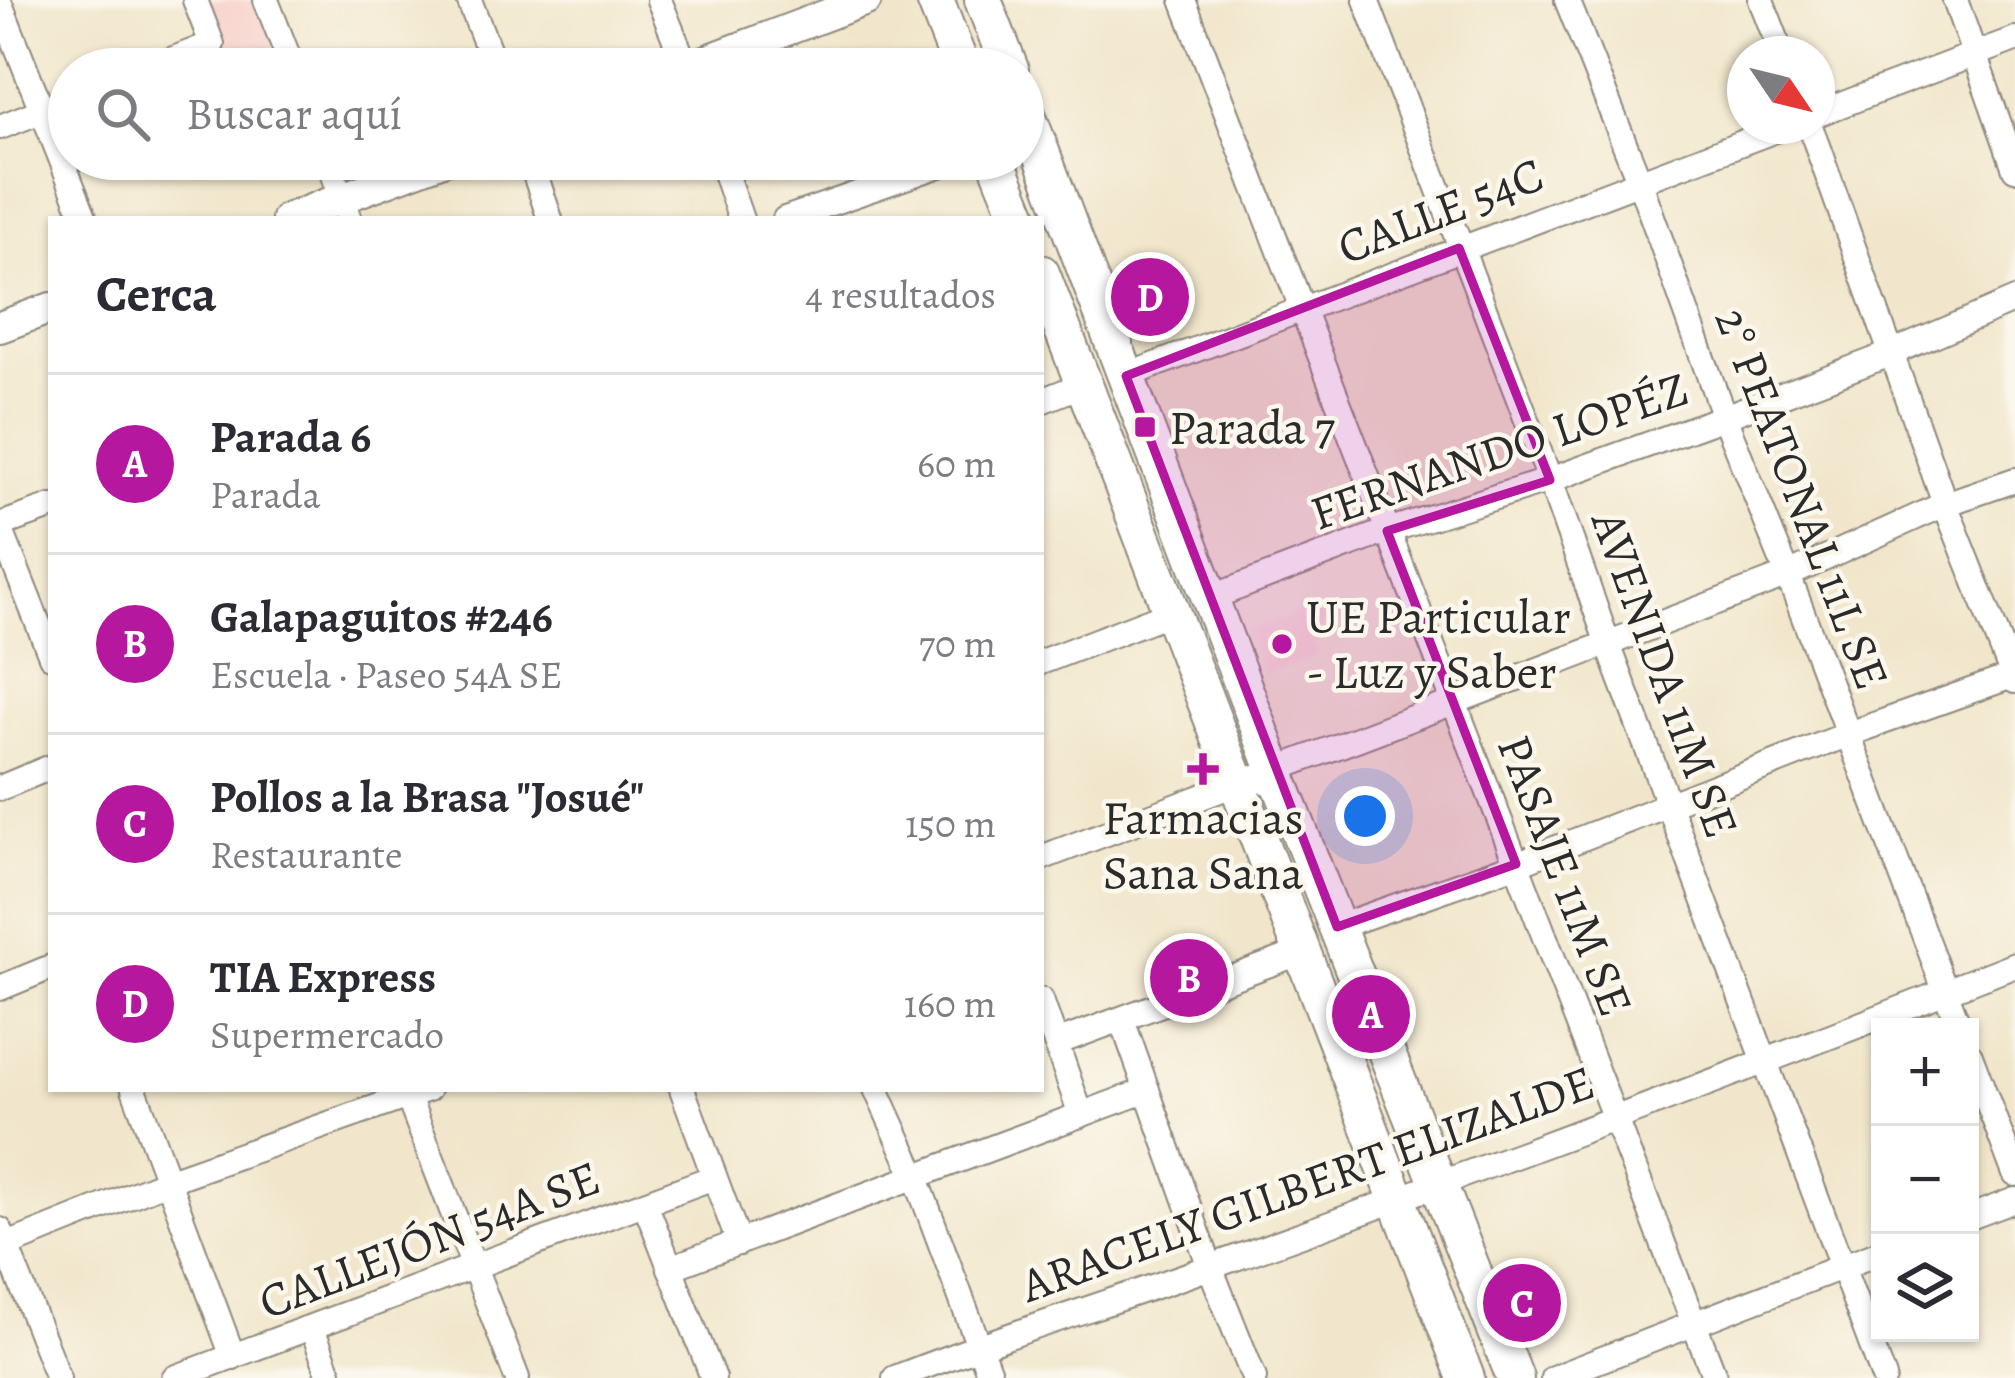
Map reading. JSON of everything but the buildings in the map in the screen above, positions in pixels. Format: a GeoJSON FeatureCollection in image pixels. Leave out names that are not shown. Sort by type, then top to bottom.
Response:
{"type":"FeatureCollection","features":[{"type":"Feature","properties":{"kind":"main road"},"geometry":{"type":"LineString","coordinates":[[935,0],[954,48]]}},
{"type":"Feature","properties":{"kind":"main road"},"geometry":{"type":"LineString","coordinates":[[983,0],[1002,48]]}},
{"type":"Feature","properties":{"kind":"main road"},"geometry":{"type":"LineString","coordinates":[[1044,159],[1281,784],[1515,1378]]}},
{"type":"Feature","properties":{"kind":"main road"},"geometry":{"type":"LineString","coordinates":[[1005,180],[1019,216]]}},
{"type":"Feature","properties":{"kind":"main road"},"geometry":{"type":"LineString","coordinates":[[1044,281],[1466,1378]]}},
{"type":"Feature","properties":{"kind":"street"},"geometry":{"type":"LineString","coordinates":[[195,0],[212,44],[202,48]]}},
{"type":"Feature","properties":{"kind":"street"},"geometry":{"type":"LineString","coordinates":[[266,0],[284,48]]}},
{"type":"Feature","properties":{"kind":"street"},"geometry":{"type":"LineString","coordinates":[[469,0],[488,48]]}},
{"type":"Feature","properties":{"kind":"street"},"geometry":{"type":"LineString","coordinates":[[659,0],[678,48]]}},
{"type":"Feature","properties":{"kind":"street"},"geometry":{"type":"LineString","coordinates":[[741,48],[866,0]]}},
{"type":"Feature","properties":{"kind":"street","name":"PASAJE 11M SE"},"geometry":{"type":"LineString","coordinates":[[1183,0],[1715,1378]]}},
{"type":"Feature","properties":{"kind":"street","name":"AVENIDA 11M SE"},"geometry":{"type":"LineString","coordinates":[[1366,0],[1884,1378]]}},
{"type":"Feature","properties":{"kind":"street","name":"2° PEATONAL 11L SE"},"geometry":{"type":"LineString","coordinates":[[1567,0],[1956,1018]]}},
{"type":"Feature","properties":{"kind":"street"},"geometry":{"type":"LineString","coordinates":[[1761,0],[1775,36]]}},
{"type":"Feature","properties":{"kind":"street"},"geometry":{"type":"LineString","coordinates":[[1955,0],[2015,169]]}},
{"type":"Feature","properties":{"kind":"street"},"geometry":{"type":"LineString","coordinates":[[0,4],[48,123]]}},
{"type":"Feature","properties":{"kind":"street"},"geometry":{"type":"LineString","coordinates":[[1835,108],[2015,39]]}},
{"type":"Feature","properties":{"kind":"street"},"geometry":{"type":"LineString","coordinates":[[0,127],[48,108]]}},
{"type":"Feature","properties":{"kind":"street","name":"CALLE 54C"},"geometry":{"type":"LineString","coordinates":[[1126,376],[1737,144]]}},
{"type":"Feature","properties":{"kind":"street"},"geometry":{"type":"LineString","coordinates":[[1337,927],[1516,864],[1849,734],[2014,677],[1945,504],[1816,144]]}},
{"type":"Feature","properties":{"kind":"street"},"geometry":{"type":"LineString","coordinates":[[70,180],[84,216]]}},
{"type":"Feature","properties":{"kind":"street"},"geometry":{"type":"LineString","coordinates":[[335,180],[345,209]]}},
{"type":"Feature","properties":{"kind":"street"},"geometry":{"type":"LineString","coordinates":[[304,216],[345,209],[404,180]]}},
{"type":"Feature","properties":{"kind":"street"},"geometry":{"type":"LineString","coordinates":[[537,180],[549,216]]}},
{"type":"Feature","properties":{"kind":"street"},"geometry":{"type":"LineString","coordinates":[[727,180],[740,216]]}},
{"type":"Feature","properties":{"kind":"street"},"geometry":{"type":"LineString","coordinates":[[794,216],[897,180]]}},
{"type":"Feature","properties":{"kind":"street","name":"FERNANDO LOPÉZ"},"geometry":{"type":"LineString","coordinates":[[1210,598],[1388,531],[1550,480],[1724,417],[2015,300]]}},
{"type":"Feature","properties":{"kind":"street"},"geometry":{"type":"LineString","coordinates":[[0,327],[48,309]]}},
{"type":"Feature","properties":{"kind":"street"},"geometry":{"type":"LineString","coordinates":[[1044,400],[1084,384]]}},
{"type":"Feature","properties":{"kind":"street"},"geometry":{"type":"LineString","coordinates":[[1044,857],[1251,778],[1281,784],[1454,702],[1789,575],[1945,504],[2015,480]]}},
{"type":"Feature","properties":{"kind":"street"},"geometry":{"type":"LineString","coordinates":[[48,508],[0,526],[11,589],[48,651]]}},
{"type":"Feature","properties":{"kind":"street"},"geometry":{"type":"LineString","coordinates":[[1044,661],[1171,612]]}},
{"type":"Feature","properties":{"kind":"street"},"geometry":{"type":"LineString","coordinates":[[0,788],[48,768]]}},
{"type":"Feature","properties":{"kind":"street"},"geometry":{"type":"LineString","coordinates":[[1056,1043],[1302,952]]}},
{"type":"Feature","properties":{"kind":"street","name":"ARACELY GILBERT ELIZALDE"},"geometry":{"type":"LineString","coordinates":[[895,1378],[1765,1063],[2015,964]]}},
{"type":"Feature","properties":{"kind":"street"},"geometry":{"type":"LineString","coordinates":[[0,988],[48,968]]}},
{"type":"Feature","properties":{"kind":"street"},"geometry":{"type":"LineString","coordinates":[[1044,1009],[1082,1115]]}},
{"type":"Feature","properties":{"kind":"street"},"geometry":{"type":"LineString","coordinates":[[1122,1020],[1253,1378]]}},
{"type":"Feature","properties":{"kind":"street"},"geometry":{"type":"LineString","coordinates":[[1979,1079],[2015,1174]]}},
{"type":"Feature","properties":{"kind":"street"},"geometry":{"type":"LineString","coordinates":[[670,1268],[1147,1090]]}},
{"type":"Feature","properties":{"kind":"street"},"geometry":{"type":"LineString","coordinates":[[135,1092],[233,1357]]}},
{"type":"Feature","properties":{"kind":"street"},"geometry":{"type":"LineString","coordinates":[[58,1378],[2,1241],[414,1092],[473,1268],[517,1378]]}},
{"type":"Feature","properties":{"kind":"street"},"geometry":{"type":"LineString","coordinates":[[683,1092],[740,1243]]}},
{"type":"Feature","properties":{"kind":"street"},"geometry":{"type":"LineString","coordinates":[[877,1092],[915,1175],[991,1378]]}},
{"type":"Feature","properties":{"kind":"street","name":"CALLEJÓN 54A SE"},"geometry":{"type":"LineString","coordinates":[[174,1378],[714,1177]]}},
{"type":"Feature","properties":{"kind":"street"},"geometry":{"type":"LineString","coordinates":[[1979,1214],[2015,1200]]}},
{"type":"Feature","properties":{"kind":"street"},"geometry":{"type":"LineString","coordinates":[[645,1203],[713,1378]]}},
{"type":"Feature","properties":{"kind":"street"},"geometry":{"type":"LineString","coordinates":[[1552,1378],[1871,1256]]}},
{"type":"Feature","properties":{"kind":"street"},"geometry":{"type":"LineString","coordinates":[[312,1328],[331,1378]]}},
{"type":"Feature","properties":{"kind":"highlighted area"},"geometry":{"type":"Polygon","coordinates":[[[1459,248],[1550,480],[1387,531],[1516,864],[1337,927],[1126,376],[1459,248]]]}},
{"type":"Feature","properties":{"kind":"shaded area"},"geometry":{"type":"Polygon","coordinates":[[[200,0],[259,0],[276,48],[217,48],[200,0]]]}},
{"type":"Feature","properties":{"kind":"shaded area","name":"UE Particular - Luz y Saber"},"geometry":{"type":"Polygon","coordinates":[[[1319,606],[1326,625],[1309,631],[1318,656],[1263,674],[1246,631],[1319,606]]]}},
{"type":"Feature","properties":{"kind":"place","name":"TIA Express"},"geometry":{"type":"Point","coordinates":[1150,297]}},
{"type":"Feature","properties":{"kind":"place","name":"Parada 7"},"geometry":{"type":"Point","coordinates":[1145,427]}},
{"type":"Feature","properties":{"kind":"place","name":"UE Particular - Luz y Saber"},"geometry":{"type":"Point","coordinates":[1282,644]}},
{"type":"Feature","properties":{"kind":"place","name":"Farmacias Sana Sana"},"geometry":{"type":"Point","coordinates":[1203,769]}},
{"type":"Feature","properties":{"kind":"place","name":"Galapaguitos #246"},"geometry":{"type":"Point","coordinates":[1189,978]}},
{"type":"Feature","properties":{"kind":"place","name":"Parada 6"},"geometry":{"type":"Point","coordinates":[1371,1014]}},
{"type":"Feature","properties":{"kind":"place","name":"Pollos a la Brasa \"Josué\""},"geometry":{"type":"Point","coordinates":[1522,1303]}}]}
